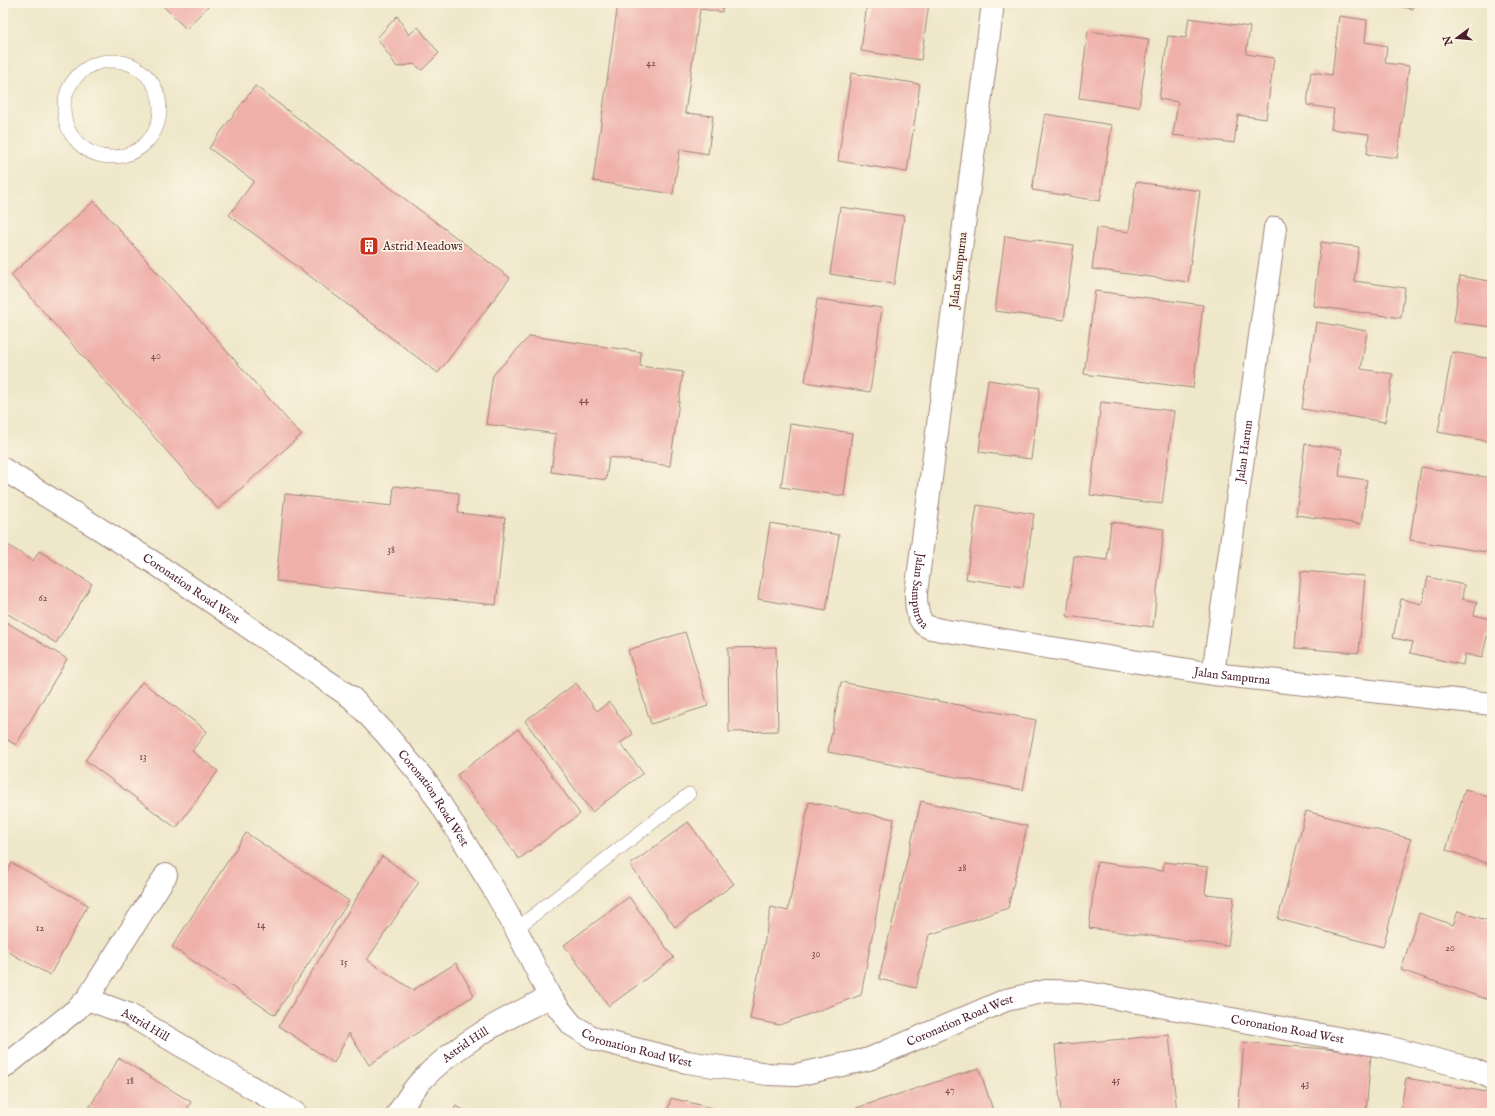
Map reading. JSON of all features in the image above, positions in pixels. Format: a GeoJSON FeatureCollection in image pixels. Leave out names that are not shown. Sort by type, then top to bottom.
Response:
{"type":"FeatureCollection","features":[{"type":"Feature","properties":{"kind":"street","name":"Jalan Sampurna"},"geometry":{"type":"LineString","coordinates":[[992,12],[916,593],[916,607],[919,617],[927,626],[941,630],[1213,674],[1492,704]]}},
{"type":"Feature","properties":{"kind":"street","name":"Jalan Harum"},"geometry":{"type":"LineString","coordinates":[[1213,674],[1275,228]]}},
{"type":"Feature","properties":{"kind":"street","name":"Coronation Road West"},"geometry":{"type":"LineString","coordinates":[[3,470],[156,564],[352,698],[385,733],[428,784],[493,888],[516,929],[550,997],[572,1025],[595,1039],[687,1062],[768,1074],[796,1075],[869,1059],[1006,1000],[1046,990],[1082,992],[1387,1047],[1472,1069],[1492,1078]]}},
{"type":"Feature","properties":{"kind":"street"},"geometry":{"type":"LineString","coordinates":[[3,1068],[77,1009],[87,999],[166,874]]}},
{"type":"Feature","properties":{"kind":"street","name":"Astrid Hill"},"geometry":{"type":"LineString","coordinates":[[398,1113],[419,1083],[447,1056],[497,1023],[550,997]]}},
{"type":"Feature","properties":{"kind":"street","name":"Astrid Hill"},"geometry":{"type":"LineString","coordinates":[[87,999],[128,1014],[295,1113]]}},
{"type":"Feature","properties":{"kind":"lane"},"geometry":{"type":"LineString","coordinates":[[117,60],[131,64],[144,72],[154,84],[159,99],[160,114],[156,128],[148,141],[136,151],[122,156],[107,157],[92,153],[80,145],[70,133],[64,119],[64,104],[67,89],[76,76],[88,66],[102,61],[117,60]]}},
{"type":"Feature","properties":{"kind":"lane"},"geometry":{"type":"LineString","coordinates":[[516,929],[689,794]]}},
{"type":"Feature","properties":{"kind":"building"},"geometry":{"type":"Polygon","coordinates":[[[160,3],[211,3],[186,29],[160,3]]]}},
{"type":"Feature","properties":{"kind":"building"},"geometry":{"type":"Polygon","coordinates":[[[618,3],[723,3],[722,12],[700,9],[685,113],[713,116],[708,154],[680,149],[673,194],[593,181],[618,3]]]}},
{"type":"Feature","properties":{"kind":"building"},"geometry":{"type":"Polygon","coordinates":[[[867,3],[929,3],[921,60],[861,51],[867,3]]]}},
{"type":"Feature","properties":{"kind":"building"},"geometry":{"type":"Polygon","coordinates":[[[1382,3],[1414,3],[1413,9],[1382,3]]]}},
{"type":"Feature","properties":{"kind":"building"},"geometry":{"type":"Polygon","coordinates":[[[397,16],[409,35],[418,27],[439,53],[422,70],[414,64],[397,67],[377,38],[397,16]]]}},
{"type":"Feature","properties":{"kind":"building"},"geometry":{"type":"Polygon","coordinates":[[[1339,16],[1367,20],[1365,42],[1387,46],[1385,63],[1409,66],[1397,158],[1367,154],[1369,134],[1331,129],[1334,109],[1307,105],[1311,72],[1332,75],[1339,16]]]}},
{"type":"Feature","properties":{"kind":"building"},"geometry":{"type":"Polygon","coordinates":[[[1189,18],[1250,27],[1246,54],[1274,58],[1266,119],[1238,115],[1234,143],[1173,135],[1178,102],[1159,99],[1168,36],[1186,38],[1189,18]]]}},
{"type":"Feature","properties":{"kind":"building"},"geometry":{"type":"Polygon","coordinates":[[[1088,31],[1149,39],[1139,107],[1079,98],[1088,31]]]}},
{"type":"Feature","properties":{"kind":"building"},"geometry":{"type":"Polygon","coordinates":[[[851,73],[920,84],[907,172],[838,161],[851,73]]]}},
{"type":"Feature","properties":{"kind":"building","name":"Astrid Meadows"},"geometry":{"type":"Polygon","coordinates":[[[255,86],[510,278],[438,373],[229,215],[254,181],[209,148],[255,86]]]}},
{"type":"Feature","properties":{"kind":"building"},"geometry":{"type":"Polygon","coordinates":[[[1045,114],[1112,125],[1100,201],[1032,190],[1045,114]]]}},
{"type":"Feature","properties":{"kind":"building"},"geometry":{"type":"Polygon","coordinates":[[[1136,182],[1200,191],[1188,282],[1092,269],[1097,228],[1129,232],[1136,182]]]}},
{"type":"Feature","properties":{"kind":"building"},"geometry":{"type":"Polygon","coordinates":[[[94,201],[301,435],[218,509],[11,275],[94,201]]]}},
{"type":"Feature","properties":{"kind":"building"},"geometry":{"type":"Polygon","coordinates":[[[840,207],[904,216],[894,284],[830,274],[840,207]]]}},
{"type":"Feature","properties":{"kind":"building"},"geometry":{"type":"Polygon","coordinates":[[[1005,236],[1074,245],[1064,320],[995,311],[1005,236]]]}},
{"type":"Feature","properties":{"kind":"building"},"geometry":{"type":"Polygon","coordinates":[[[1321,242],[1359,247],[1354,281],[1405,288],[1401,318],[1313,306],[1321,242]]]}},
{"type":"Feature","properties":{"kind":"building"},"geometry":{"type":"Polygon","coordinates":[[[1491,266],[1492,327],[1454,322],[1460,276],[1489,281],[1491,266]]]}},
{"type":"Feature","properties":{"kind":"building"},"geometry":{"type":"Polygon","coordinates":[[[1095,291],[1203,305],[1193,388],[1084,374],[1095,291]]]}},
{"type":"Feature","properties":{"kind":"building"},"geometry":{"type":"Polygon","coordinates":[[[817,299],[882,308],[870,392],[805,382],[817,299]]]}},
{"type":"Feature","properties":{"kind":"building"},"geometry":{"type":"Polygon","coordinates":[[[1316,322],[1367,331],[1361,369],[1393,374],[1385,422],[1302,409],[1316,322]]]}},
{"type":"Feature","properties":{"kind":"building"},"geometry":{"type":"Polygon","coordinates":[[[530,336],[641,352],[640,366],[683,372],[670,466],[609,457],[606,480],[551,472],[556,434],[486,424],[493,375],[530,336]]]}},
{"type":"Feature","properties":{"kind":"building"},"geometry":{"type":"Polygon","coordinates":[[[1452,352],[1492,359],[1492,442],[1438,432],[1452,352]]]}},
{"type":"Feature","properties":{"kind":"building"},"geometry":{"type":"Polygon","coordinates":[[[988,380],[1040,388],[1031,459],[979,452],[988,380]]]}},
{"type":"Feature","properties":{"kind":"building"},"geometry":{"type":"Polygon","coordinates":[[[1101,402],[1174,411],[1162,504],[1090,495],[1101,402]]]}},
{"type":"Feature","properties":{"kind":"building"},"geometry":{"type":"Polygon","coordinates":[[[790,424],[852,433],[844,496],[781,487],[790,424]]]}},
{"type":"Feature","properties":{"kind":"building"},"geometry":{"type":"Polygon","coordinates":[[[1305,444],[1342,449],[1339,476],[1367,480],[1361,524],[1296,515],[1305,444]]]}},
{"type":"Feature","properties":{"kind":"building"},"geometry":{"type":"Polygon","coordinates":[[[1421,467],[1492,478],[1492,553],[1410,540],[1421,467]]]}},
{"type":"Feature","properties":{"kind":"building"},"geometry":{"type":"Polygon","coordinates":[[[394,486],[459,493],[458,513],[505,518],[496,605],[276,581],[285,494],[392,506],[394,486]]]}},
{"type":"Feature","properties":{"kind":"building"},"geometry":{"type":"Polygon","coordinates":[[[977,505],[1034,514],[1023,587],[966,579],[977,505]]]}},
{"type":"Feature","properties":{"kind":"building"},"geometry":{"type":"Polygon","coordinates":[[[1111,522],[1164,529],[1153,627],[1067,616],[1074,556],[1107,560],[1111,522]]]}},
{"type":"Feature","properties":{"kind":"building"},"geometry":{"type":"Polygon","coordinates":[[[770,523],[839,535],[826,611],[758,599],[770,523]]]}},
{"type":"Feature","properties":{"kind":"building"},"geometry":{"type":"Polygon","coordinates":[[[3,542],[33,561],[39,551],[92,584],[56,643],[3,611],[3,542]]]}},
{"type":"Feature","properties":{"kind":"building"},"geometry":{"type":"Polygon","coordinates":[[[1301,571],[1365,576],[1359,653],[1295,648],[1301,571]]]}},
{"type":"Feature","properties":{"kind":"building"},"geometry":{"type":"Polygon","coordinates":[[[1428,577],[1464,585],[1462,599],[1477,602],[1474,615],[1491,619],[1482,658],[1465,654],[1463,665],[1410,653],[1413,642],[1393,638],[1401,599],[1422,604],[1428,577]]]}},
{"type":"Feature","properties":{"kind":"building"},"geometry":{"type":"Polygon","coordinates":[[[3,620],[67,659],[16,745],[3,737],[3,620]]]}},
{"type":"Feature","properties":{"kind":"building"},"geometry":{"type":"Polygon","coordinates":[[[685,632],[708,706],[651,724],[628,650],[685,632]]]}},
{"type":"Feature","properties":{"kind":"building"},"geometry":{"type":"Polygon","coordinates":[[[776,647],[778,731],[729,732],[728,648],[776,647]]]}},
{"type":"Feature","properties":{"kind":"building"},"geometry":{"type":"Polygon","coordinates":[[[142,682],[207,731],[192,751],[218,771],[176,828],[85,760],[142,682]]]}},
{"type":"Feature","properties":{"kind":"building"},"geometry":{"type":"Polygon","coordinates":[[[841,682],[1036,720],[1023,790],[828,752],[841,682]]]}},
{"type":"Feature","properties":{"kind":"building"},"geometry":{"type":"Polygon","coordinates":[[[576,683],[597,711],[609,702],[633,734],[620,743],[643,773],[592,812],[525,721],[576,683]]]}},
{"type":"Feature","properties":{"kind":"building"},"geometry":{"type":"Polygon","coordinates":[[[518,729],[580,814],[519,859],[457,775],[518,729]]]}},
{"type":"Feature","properties":{"kind":"building"},"geometry":{"type":"Polygon","coordinates":[[[1465,789],[1492,798],[1492,865],[1446,850],[1465,789]]]}},
{"type":"Feature","properties":{"kind":"building"},"geometry":{"type":"Polygon","coordinates":[[[921,801],[1027,826],[1008,908],[929,935],[916,988],[879,979],[921,801]]]}},
{"type":"Feature","properties":{"kind":"building"},"geometry":{"type":"Polygon","coordinates":[[[809,802],[894,819],[861,995],[779,1025],[750,1019],[771,907],[788,911],[809,802]]]}},
{"type":"Feature","properties":{"kind":"building"},"geometry":{"type":"Polygon","coordinates":[[[1306,811],[1411,839],[1383,947],[1278,919],[1306,811]]]}},
{"type":"Feature","properties":{"kind":"building"},"geometry":{"type":"Polygon","coordinates":[[[688,822],[734,884],[675,927],[630,865],[688,822]]]}},
{"type":"Feature","properties":{"kind":"building"},"geometry":{"type":"Polygon","coordinates":[[[246,833],[349,901],[275,1015],[172,947],[246,833]]]}},
{"type":"Feature","properties":{"kind":"building"},"geometry":{"type":"Polygon","coordinates":[[[382,856],[419,882],[367,960],[413,990],[456,963],[474,995],[369,1065],[349,1033],[334,1063],[279,1026],[382,856]]]}},
{"type":"Feature","properties":{"kind":"building"},"geometry":{"type":"Polygon","coordinates":[[[1097,862],[1163,871],[1164,862],[1208,867],[1205,894],[1234,897],[1228,946],[1089,928],[1097,862]]]}},
{"type":"Feature","properties":{"kind":"building"},"geometry":{"type":"Polygon","coordinates":[[[12,863],[88,905],[50,975],[3,949],[3,878],[12,863]]]}},
{"type":"Feature","properties":{"kind":"building"},"geometry":{"type":"Polygon","coordinates":[[[629,897],[674,958],[609,1006],[564,945],[629,897]]]}},
{"type":"Feature","properties":{"kind":"building"},"geometry":{"type":"Polygon","coordinates":[[[1458,911],[1492,922],[1492,1001],[1401,970],[1419,913],[1453,925],[1458,911]]]}},
{"type":"Feature","properties":{"kind":"building"},"geometry":{"type":"Polygon","coordinates":[[[1169,1035],[1177,1113],[1061,1113],[1055,1045],[1169,1035]]]}},
{"type":"Feature","properties":{"kind":"building"},"geometry":{"type":"Polygon","coordinates":[[[1244,1042],[1371,1053],[1366,1113],[1238,1113],[1244,1042]]]}},
{"type":"Feature","properties":{"kind":"building"},"geometry":{"type":"Polygon","coordinates":[[[119,1058],[191,1102],[185,1113],[86,1113],[119,1058]]]}},
{"type":"Feature","properties":{"kind":"building"},"geometry":{"type":"Polygon","coordinates":[[[979,1068],[994,1113],[848,1113],[847,1111],[979,1068]]]}},
{"type":"Feature","properties":{"kind":"building"},"geometry":{"type":"Polygon","coordinates":[[[1406,1078],[1492,1093],[1492,1113],[1400,1113],[1406,1078]]]}},
{"type":"Feature","properties":{"kind":"building"},"geometry":{"type":"Polygon","coordinates":[[[671,1098],[729,1112],[729,1113],[667,1113],[671,1098]]]}},
{"type":"Feature","properties":{"kind":"building"},"geometry":{"type":"Polygon","coordinates":[[[456,1106],[469,1113],[452,1113],[456,1106]]]}},
{"type":"Feature","properties":{"kind":"place","name":"Astrid Meadows"},"geometry":{"type":"Point","coordinates":[369,246]}}]}
